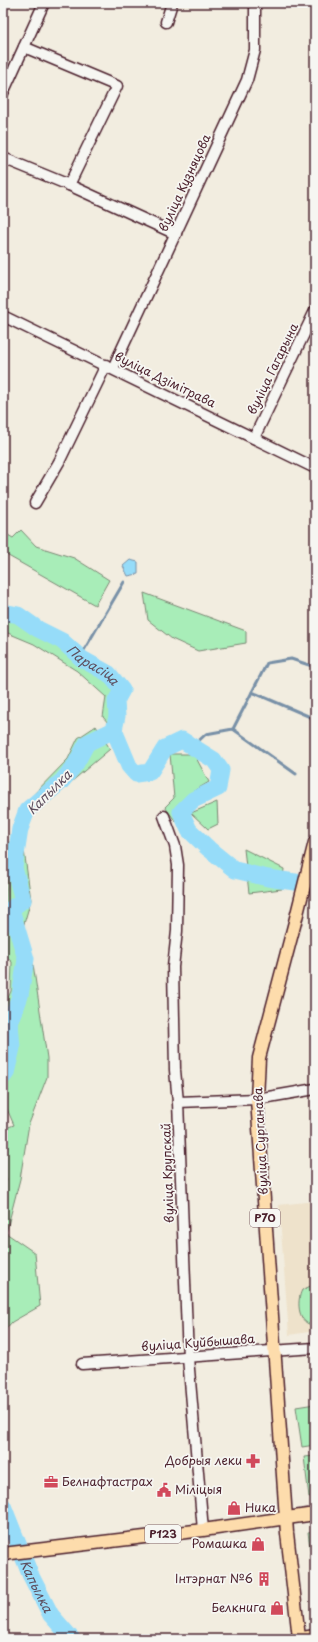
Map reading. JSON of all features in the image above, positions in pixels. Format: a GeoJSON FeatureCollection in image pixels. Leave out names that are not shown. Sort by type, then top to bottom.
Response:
{"type":"FeatureCollection","features":[{"type":"Feature","properties":{"kind":"main road","name":"вуліца Сурганава"},"geometry":{"type":"LineString","coordinates":[[299,1638],[286,1518],[257,1099],[259,1058],[315,842]]}},
{"type":"Feature","properties":{"kind":"main road"},"geometry":{"type":"LineString","coordinates":[[286,1518],[315,1514]]}},
{"type":"Feature","properties":{"kind":"main road","name":"Р123"},"geometry":{"type":"LineString","coordinates":[[3,1554],[203,1530],[286,1518]]}},
{"type":"Feature","properties":{"kind":"main road"},"geometry":{"type":"LineString","coordinates":[[296,1639],[315,1636]]}},
{"type":"Feature","properties":{"kind":"street"},"geometry":{"type":"LineString","coordinates":[[3,93],[44,3]]}},
{"type":"Feature","properties":{"kind":"street"},"geometry":{"type":"LineString","coordinates":[[166,22],[172,3]]}},
{"type":"Feature","properties":{"kind":"street","name":"вуліца Кузняцова"},"geometry":{"type":"LineString","coordinates":[[35,503],[59,462],[109,367],[176,234],[247,80],[255,50],[255,3]]}},
{"type":"Feature","properties":{"kind":"street"},"geometry":{"type":"LineString","coordinates":[[24,47],[116,86],[69,185]]}},
{"type":"Feature","properties":{"kind":"street"},"geometry":{"type":"LineString","coordinates":[[3,158],[69,185],[176,234]]}},
{"type":"Feature","properties":{"kind":"street","name":"вуліца Гагарына"},"geometry":{"type":"LineString","coordinates":[[254,438],[315,311]]}},
{"type":"Feature","properties":{"kind":"street","name":"вуліца Дзімітрава"},"geometry":{"type":"LineString","coordinates":[[3,316],[315,468]]}},
{"type":"Feature","properties":{"kind":"street","name":"вуліца Крупскай"},"geometry":{"type":"LineString","coordinates":[[164,816],[175,846],[178,865],[177,931],[173,967],[175,1070],[178,1102],[188,1358],[203,1530]]}},
{"type":"Feature","properties":{"kind":"street"},"geometry":{"type":"LineString","coordinates":[[178,1102],[257,1099],[315,1089]]}},
{"type":"Feature","properties":{"kind":"street","name":"вуліца Куйбышава"},"geometry":{"type":"LineString","coordinates":[[82,1364],[188,1358],[315,1348]]}},
{"type":"Feature","properties":{"kind":"shaded area"},"geometry":{"type":"Polygon","coordinates":[[[315,1201],[315,1331],[289,1335],[279,1205],[315,1201]]]}},
{"type":"Feature","properties":{"kind":"green space"},"geometry":{"type":"Polygon","coordinates":[[[21,530],[36,546],[74,558],[109,580],[95,605],[3,553],[3,532],[13,538],[21,530]]]}},
{"type":"Feature","properties":{"kind":"green space"},"geometry":{"type":"Polygon","coordinates":[[[144,593],[246,631],[246,643],[198,651],[172,639],[148,620],[144,593]]]}},
{"type":"Feature","properties":{"kind":"green space"},"geometry":{"type":"Polygon","coordinates":[[[3,618],[15,619],[56,644],[82,665],[108,678],[118,691],[112,704],[109,724],[103,717],[106,697],[77,671],[34,644],[3,631],[3,618]]]}},
{"type":"Feature","properties":{"kind":"green space"},"geometry":{"type":"Polygon","coordinates":[[[96,726],[110,749],[38,810],[29,799],[68,759],[78,738],[96,726]]]}},
{"type":"Feature","properties":{"kind":"green space"},"geometry":{"type":"Polygon","coordinates":[[[170,754],[194,754],[209,782],[192,792],[178,806],[176,822],[165,807],[174,798],[170,754]]]}},
{"type":"Feature","properties":{"kind":"green space"},"geometry":{"type":"Polygon","coordinates":[[[217,802],[218,824],[208,829],[191,813],[217,802]]]}},
{"type":"Feature","properties":{"kind":"green space"},"geometry":{"type":"Polygon","coordinates":[[[9,842],[24,850],[31,900],[21,934],[32,957],[47,1058],[47,1077],[29,1124],[20,1179],[6,1233],[35,1253],[40,1306],[12,1322],[3,1332],[3,1186],[7,1180],[3,1175],[3,1129],[14,1125],[3,1100],[3,1009],[11,991],[12,962],[3,954],[9,842]]]}},
{"type":"Feature","properties":{"kind":"green space"},"geometry":{"type":"Polygon","coordinates":[[[244,849],[284,869],[282,889],[249,893],[244,849]]]}},
{"type":"Feature","properties":{"kind":"green space"},"geometry":{"type":"Polygon","coordinates":[[[315,1284],[315,1325],[305,1322],[300,1312],[299,1300],[302,1290],[315,1284]]]}},
{"type":"Feature","properties":{"kind":"green space"},"geometry":{"type":"Polygon","coordinates":[[[315,1404],[315,1445],[302,1447],[296,1407],[315,1404]]]}},
{"type":"Feature","properties":{"kind":"green space"},"geometry":{"type":"Polygon","coordinates":[[[315,1456],[315,1496],[309,1497],[304,1457],[315,1456]]]}},
{"type":"Feature","properties":{"kind":"green space"},"geometry":{"type":"Polygon","coordinates":[[[315,1531],[315,1572],[313,1572],[308,1532],[315,1531]]]}},
{"type":"Feature","properties":{"kind":"water"},"geometry":{"type":"Polygon","coordinates":[[[130,560],[138,562],[138,574],[128,576],[123,566],[130,560]]]}},
{"type":"Feature","properties":{"kind":"waterway"},"geometry":{"type":"LineString","coordinates":[[80,657],[124,582]]}},
{"type":"Feature","properties":{"kind":"waterway","name":"Парасіца"},"geometry":{"type":"LineString","coordinates":[[3,612],[18,615],[38,629],[62,641],[82,659],[109,674],[122,690],[116,701],[117,716],[114,730],[129,766],[136,774],[150,772],[165,748],[182,740],[214,760],[221,770],[218,788],[193,800],[181,812],[189,830],[209,849],[235,870],[268,878],[315,885]]}},
{"type":"Feature","properties":{"kind":"waterway"},"geometry":{"type":"LineString","coordinates":[[193,746],[206,734],[233,729],[267,663],[291,659],[315,667]]}},
{"type":"Feature","properties":{"kind":"waterway"},"geometry":{"type":"LineString","coordinates":[[252,692],[315,719]]}},
{"type":"Feature","properties":{"kind":"waterway"},"geometry":{"type":"LineString","coordinates":[[233,729],[296,774]]}},
{"type":"Feature","properties":{"kind":"waterway","name":"Капылка"},"geometry":{"type":"LineString","coordinates":[[3,1077],[6,1073],[12,1048],[10,1023],[20,996],[26,959],[11,909],[23,900],[14,868],[20,829],[27,810],[62,781],[75,765],[87,743],[114,730]]}},
{"type":"Feature","properties":{"kind":"waterway","name":"Капылка"},"geometry":{"type":"LineString","coordinates":[[3,1506],[30,1574],[51,1615],[72,1639]]}},
{"type":"Feature","properties":{"kind":"waterway"},"geometry":{"type":"LineString","coordinates":[[9,1550],[15,1535]]}},
{"type":"Feature","properties":{"kind":"place","name":"Добрыя леки"},"geometry":{"type":"Point","coordinates":[253,1461]}},
{"type":"Feature","properties":{"kind":"place","name":"Белнафтастрах"},"geometry":{"type":"Point","coordinates":[51,1482]}},
{"type":"Feature","properties":{"kind":"place","name":"Міліцыя"},"geometry":{"type":"Point","coordinates":[164,1490]}},
{"type":"Feature","properties":{"kind":"place","name":"Ника"},"geometry":{"type":"Point","coordinates":[234,1508]}},
{"type":"Feature","properties":{"kind":"place","name":"Ромашка"},"geometry":{"type":"Point","coordinates":[258,1544]}},
{"type":"Feature","properties":{"kind":"place","name":"Інтэрнат №6"},"geometry":{"type":"Point","coordinates":[264,1579]}},
{"type":"Feature","properties":{"kind":"place","name":"Белкнига"},"geometry":{"type":"Point","coordinates":[277,1608]}}]}
